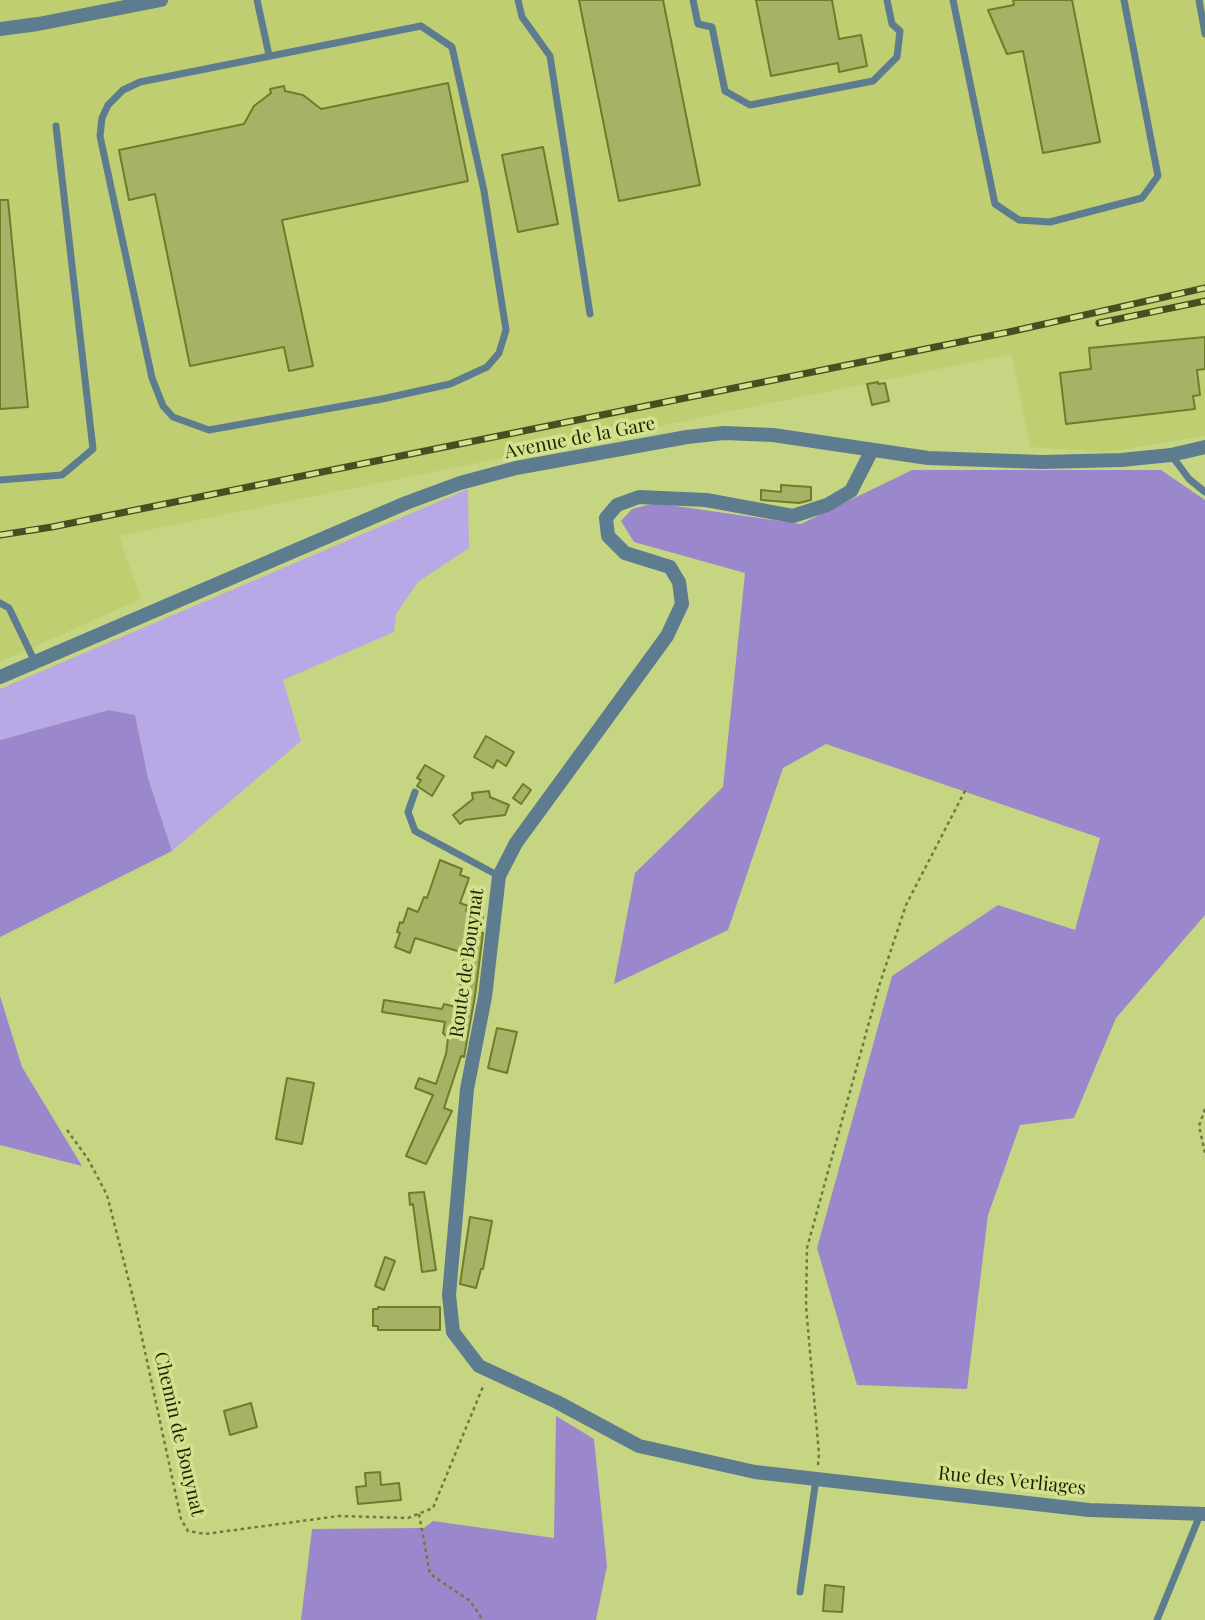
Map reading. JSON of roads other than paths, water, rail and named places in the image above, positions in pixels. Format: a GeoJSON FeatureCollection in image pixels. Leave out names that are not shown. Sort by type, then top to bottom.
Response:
{"type":"FeatureCollection","features":[{"type":"Feature","properties":{"kind":"street"},"geometry":{"type":"LineString","coordinates":[[0,29],[161,0]]}},
{"type":"Feature","properties":{"kind":"street","name":"Avenue de la Gare"},"geometry":{"type":"LineString","coordinates":[[0,677],[406,503],[471,480],[516,468],[687,437],[724,433],[773,435],[928,458],[1042,462],[1171,456],[1205,447]]}},
{"type":"Feature","properties":{"kind":"street","name":"Route de Bouynat"},"geometry":{"type":"LineString","coordinates":[[816,1479],[755,1472],[639,1446],[557,1402],[480,1366],[453,1332],[449,1295],[467,1089],[485,997],[499,876],[516,843],[667,636],[682,604],[679,582],[670,567],[625,553],[608,536],[606,518],[617,505],[639,497],[706,500],[793,516],[827,505],[851,491],[872,450]]}},
{"type":"Feature","properties":{"kind":"street","name":"Rue des Verliages"},"geometry":{"type":"LineString","coordinates":[[816,1479],[1089,1510],[1203,1515]]}},
{"type":"Feature","properties":{"kind":"lane"},"geometry":{"type":"LineString","coordinates":[[257,0],[269,55]]}},
{"type":"Feature","properties":{"kind":"lane"},"geometry":{"type":"LineString","coordinates":[[518,0],[522,17],[550,56],[590,314]]}},
{"type":"Feature","properties":{"kind":"lane"},"geometry":{"type":"LineString","coordinates":[[693,0],[698,24],[712,27],[725,91],[750,105],[873,81],[897,57],[901,32],[892,24],[887,0]]}},
{"type":"Feature","properties":{"kind":"lane"},"geometry":{"type":"LineString","coordinates":[[953,0],[995,204],[1019,220],[1050,222],[1142,198],[1158,176],[1124,0]]}},
{"type":"Feature","properties":{"kind":"lane"},"geometry":{"type":"LineString","coordinates":[[1199,0],[1205,34]]}},
{"type":"Feature","properties":{"kind":"lane"},"geometry":{"type":"LineString","coordinates":[[421,26],[452,47],[484,191],[506,330],[499,353],[487,366],[450,383],[409,393],[209,430],[173,417],[163,406],[152,378],[100,136],[102,118],[108,105],[123,90],[140,82],[269,55],[421,26]]}},
{"type":"Feature","properties":{"kind":"lane"},"geometry":{"type":"LineString","coordinates":[[0,480],[62,475],[93,449],[56,126]]}},
{"type":"Feature","properties":{"kind":"lane"},"geometry":{"type":"LineString","coordinates":[[1171,456],[1189,479],[1205,492]]}},
{"type":"Feature","properties":{"kind":"lane"},"geometry":{"type":"LineString","coordinates":[[0,603],[9,608],[35,662]]}},
{"type":"Feature","properties":{"kind":"lane"},"geometry":{"type":"LineString","coordinates":[[415,792],[408,812],[415,831],[499,876]]}},
{"type":"Feature","properties":{"kind":"lane"},"geometry":{"type":"LineString","coordinates":[[800,1592],[816,1479]]}},
{"type":"Feature","properties":{"kind":"lane"},"geometry":{"type":"LineString","coordinates":[[1157,1620],[1203,1515]]}},
{"type":"Feature","properties":{"kind":"railway"},"geometry":{"type":"LineString","coordinates":[[0,535],[52,527],[1009,332],[1205,288]]}},
{"type":"Feature","properties":{"kind":"railway"},"geometry":{"type":"LineString","coordinates":[[1099,323],[1205,301]]}}]}
